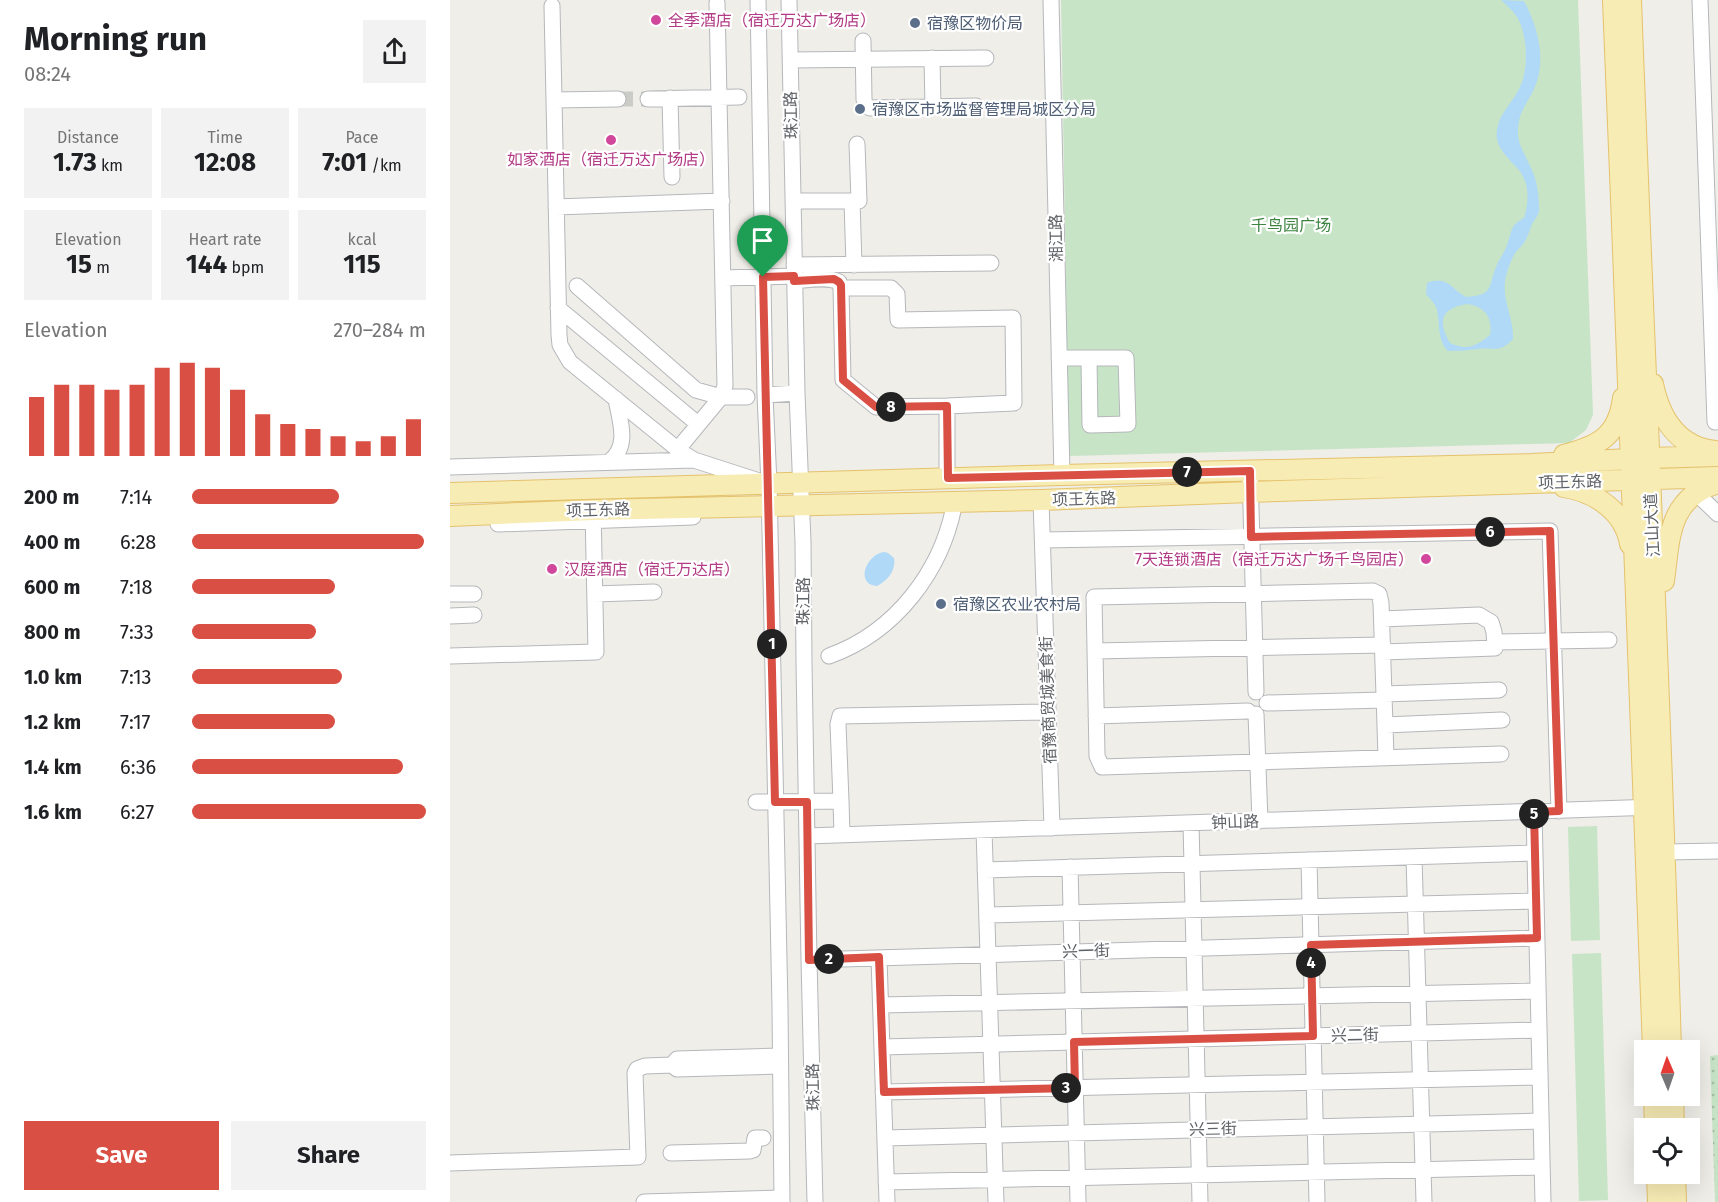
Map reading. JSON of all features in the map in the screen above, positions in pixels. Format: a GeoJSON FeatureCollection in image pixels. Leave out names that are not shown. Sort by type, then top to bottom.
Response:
{"type":"FeatureCollection","features":[{"type":"Feature","properties":{"kind":"main road","name":"江山大道"},"geometry":{"type":"LineString","coordinates":[[1613,0],[1635,344],[1648,629],[1654,807],[1653,1040]]}},
{"type":"Feature","properties":{"kind":"main road","name":"江山大道"},"geometry":{"type":"LineString","coordinates":[[1631,0],[1635,344]]}},
{"type":"Feature","properties":{"kind":"main road"},"geometry":{"type":"LineString","coordinates":[[1635,344],[1663,418],[1672,430],[1689,443],[1718,452]]}},
{"type":"Feature","properties":{"kind":"main road"},"geometry":{"type":"LineString","coordinates":[[1532,473],[1606,438],[1617,422],[1622,408],[1635,344]]}},
{"type":"Feature","properties":{"kind":"main road","name":"项王东路"},"geometry":{"type":"LineString","coordinates":[[450,516],[770,511],[955,501],[1250,492],[1532,473],[1640,458],[1718,456]]}},
{"type":"Feature","properties":{"kind":"main road","name":"项王东路"},"geometry":{"type":"LineString","coordinates":[[450,493],[1250,471],[1532,473],[1641,480],[1718,477]]}},
{"type":"Feature","properties":{"kind":"main road"},"geometry":{"type":"LineString","coordinates":[[1532,473],[1596,498],[1613,509],[1622,521],[1629,538],[1648,629]]}},
{"type":"Feature","properties":{"kind":"main road"},"geometry":{"type":"LineString","coordinates":[[1648,629],[1671,530],[1678,511],[1688,499],[1707,497],[1704,487],[1718,483]]}},
{"type":"Feature","properties":{"kind":"main road","name":"江山大道"},"geometry":{"type":"LineString","coordinates":[[1654,807],[1666,852],[1671,1040]]}},
{"type":"Feature","properties":{"kind":"main road"},"geometry":{"type":"LineString","coordinates":[[1657,1184],[1658,1202]]}},
{"type":"Feature","properties":{"kind":"main road"},"geometry":{"type":"LineString","coordinates":[[1675,1184],[1676,1202]]}},
{"type":"Feature","properties":{"kind":"street","name":"珠江路"},"geometry":{"type":"LineString","coordinates":[[758,0],[782,1200]]}},
{"type":"Feature","properties":{"kind":"street","name":"珠江路"},"geometry":{"type":"LineString","coordinates":[[789,0],[797,393],[802,510],[815,1202]]}},
{"type":"Feature","properties":{"kind":"street","name":"湘江路"},"geometry":{"type":"LineString","coordinates":[[1051,0],[1062,475]]}},
{"type":"Feature","properties":{"kind":"street"},"geometry":{"type":"LineString","coordinates":[[1700,0],[1715,422]]}},
{"type":"Feature","properties":{"kind":"street"},"geometry":{"type":"LineString","coordinates":[[678,449],[721,397],[725,386],[717,3]]}},
{"type":"Feature","properties":{"kind":"street"},"geometry":{"type":"LineString","coordinates":[[552,6],[558,308],[559,335],[564,355],[694,460],[769,484]]}},
{"type":"Feature","properties":{"kind":"street"},"geometry":{"type":"LineString","coordinates":[[863,41],[865,105],[874,109],[976,106]]}},
{"type":"Feature","properties":{"kind":"street"},"geometry":{"type":"LineString","coordinates":[[932,58],[933,107]]}},
{"type":"Feature","properties":{"kind":"street"},"geometry":{"type":"LineString","coordinates":[[790,60],[986,58]]}},
{"type":"Feature","properties":{"kind":"street"},"geometry":{"type":"LineString","coordinates":[[648,99],[739,97]]}},
{"type":"Feature","properties":{"kind":"street"},"geometry":{"type":"LineString","coordinates":[[670,98],[672,177]]}},
{"type":"Feature","properties":{"kind":"street"},"geometry":{"type":"LineString","coordinates":[[554,100],[618,99]]}},
{"type":"Feature","properties":{"kind":"street"},"geometry":{"type":"LineString","coordinates":[[793,201],[859,201],[857,144]]}},
{"type":"Feature","properties":{"kind":"street"},"geometry":{"type":"LineString","coordinates":[[556,207],[722,201]]}},
{"type":"Feature","properties":{"kind":"street"},"geometry":{"type":"LineString","coordinates":[[852,201],[854,264]]}},
{"type":"Feature","properties":{"kind":"street"},"geometry":{"type":"LineString","coordinates":[[724,278],[794,274],[854,264],[991,263]]}},
{"type":"Feature","properties":{"kind":"street"},"geometry":{"type":"LineString","coordinates":[[794,274],[834,279],[839,282],[843,380],[876,407],[1014,404],[1013,318],[898,321],[897,294],[891,288],[841,288]]}},
{"type":"Feature","properties":{"kind":"street"},"geometry":{"type":"LineString","coordinates":[[577,286],[696,390],[721,397],[747,397]]}},
{"type":"Feature","properties":{"kind":"street"},"geometry":{"type":"LineString","coordinates":[[558,308],[698,424]]}},
{"type":"Feature","properties":{"kind":"street"},"geometry":{"type":"LineString","coordinates":[[600,343],[619,322]]}},
{"type":"Feature","properties":{"kind":"street"},"geometry":{"type":"LineString","coordinates":[[1059,358],[1089,358],[1126,358],[1128,424],[1090,425],[1089,358]]}},
{"type":"Feature","properties":{"kind":"street"},"geometry":{"type":"LineString","coordinates":[[765,395],[797,393]]}},
{"type":"Feature","properties":{"kind":"street"},"geometry":{"type":"LineString","coordinates":[[609,462],[620,451],[622,441],[616,399]]}},
{"type":"Feature","properties":{"kind":"street"},"geometry":{"type":"LineString","coordinates":[[947,406],[948,478]]}},
{"type":"Feature","properties":{"kind":"street"},"geometry":{"type":"LineString","coordinates":[[450,467],[694,460]]}},
{"type":"Feature","properties":{"kind":"street"},"geometry":{"type":"LineString","coordinates":[[1250,471],[1256,692],[1265,696],[1257,709],[1260,821]]}},
{"type":"Feature","properties":{"kind":"street"},"geometry":{"type":"LineString","coordinates":[[450,656],[596,652],[592,489]]}},
{"type":"Feature","properties":{"kind":"street"},"geometry":{"type":"LineString","coordinates":[[1707,497],[1718,514]]}},
{"type":"Feature","properties":{"kind":"street","name":"宿豫商贸城美食街"},"geometry":{"type":"LineString","coordinates":[[1041,500],[1052,828]]}},
{"type":"Feature","properties":{"kind":"street"},"geometry":{"type":"LineString","coordinates":[[829,656],[858,644],[875,632],[914,594],[928,574],[945,541],[955,501]]}},
{"type":"Feature","properties":{"kind":"street"},"geometry":{"type":"LineString","coordinates":[[450,525],[593,515]]}},
{"type":"Feature","properties":{"kind":"street"},"geometry":{"type":"LineString","coordinates":[[1043,540],[1550,531],[1559,811]]}},
{"type":"Feature","properties":{"kind":"street"},"geometry":{"type":"LineString","coordinates":[[1386,757],[1382,619],[1379,594],[1373,591],[1094,597],[1097,756],[1102,767],[1501,753]]}},
{"type":"Feature","properties":{"kind":"street"},"geometry":{"type":"LineString","coordinates":[[595,594],[654,592]]}},
{"type":"Feature","properties":{"kind":"street"},"geometry":{"type":"LineString","coordinates":[[450,594],[474,594]]}},
{"type":"Feature","properties":{"kind":"street"},"geometry":{"type":"LineString","coordinates":[[450,616],[474,615]]}},
{"type":"Feature","properties":{"kind":"street"},"geometry":{"type":"LineString","coordinates":[[1095,651],[1254,648],[1495,648],[1491,622],[1479,615],[1382,619]]}},
{"type":"Feature","properties":{"kind":"street"},"geometry":{"type":"LineString","coordinates":[[1495,642],[1609,640]]}},
{"type":"Feature","properties":{"kind":"street"},"geometry":{"type":"LineString","coordinates":[[1096,716],[1257,709],[1384,697],[1499,690]]}},
{"type":"Feature","properties":{"kind":"street"},"geometry":{"type":"LineString","coordinates":[[842,835],[838,724],[840,716],[1048,712]]}},
{"type":"Feature","properties":{"kind":"street"},"geometry":{"type":"LineString","coordinates":[[1384,725],[1502,720]]}},
{"type":"Feature","properties":{"kind":"street"},"geometry":{"type":"LineString","coordinates":[[756,802],[841,801]]}},
{"type":"Feature","properties":{"kind":"street","name":"钟山路"},"geometry":{"type":"LineString","coordinates":[[807,836],[1654,807]]}},
{"type":"Feature","properties":{"kind":"street"},"geometry":{"type":"LineString","coordinates":[[1534,812],[1543,1202]]}},
{"type":"Feature","properties":{"kind":"street"},"geometry":{"type":"LineString","coordinates":[[1191,823],[1200,1202]]}},
{"type":"Feature","properties":{"kind":"street"},"geometry":{"type":"LineString","coordinates":[[984,830],[996,1202]]}},
{"type":"Feature","properties":{"kind":"street"},"geometry":{"type":"LineString","coordinates":[[1666,852],[1718,851]]}},
{"type":"Feature","properties":{"kind":"street"},"geometry":{"type":"LineString","coordinates":[[985,870],[1535,853]]}},
{"type":"Feature","properties":{"kind":"street"},"geometry":{"type":"LineString","coordinates":[[1414,857],[1424,1202]]}},
{"type":"Feature","properties":{"kind":"street"},"geometry":{"type":"LineString","coordinates":[[1309,860],[1317,1202]]}},
{"type":"Feature","properties":{"kind":"street"},"geometry":{"type":"LineString","coordinates":[[1070,867],[1078,1202]]}},
{"type":"Feature","properties":{"kind":"street"},"geometry":{"type":"LineString","coordinates":[[987,915],[1536,901]]}},
{"type":"Feature","properties":{"kind":"street","name":"兴一街"},"geometry":{"type":"LineString","coordinates":[[809,960],[1537,938]]}},
{"type":"Feature","properties":{"kind":"street"},"geometry":{"type":"LineString","coordinates":[[879,957],[887,1202]]}},
{"type":"Feature","properties":{"kind":"street"},"geometry":{"type":"LineString","coordinates":[[881,1005],[1538,991]]}},
{"type":"Feature","properties":{"kind":"street","name":"兴二街"},"geometry":{"type":"LineString","coordinates":[[882,1047],[1539,1030]]}},
{"type":"Feature","properties":{"kind":"street"},"geometry":{"type":"LineString","coordinates":[[450,1163],[638,1157],[635,1073],[637,1069],[672,1065],[677,1059],[780,1061]]}},
{"type":"Feature","properties":{"kind":"street"},"geometry":{"type":"LineString","coordinates":[[884,1092],[1540,1077]]}},
{"type":"Feature","properties":{"kind":"street","name":"兴三街"},"geometry":{"type":"LineString","coordinates":[[885,1138],[1541,1121]]}},
{"type":"Feature","properties":{"kind":"street"},"geometry":{"type":"LineString","coordinates":[[670,1153],[750,1151],[753,1150],[755,1138],[763,1138]]}},
{"type":"Feature","properties":{"kind":"street"},"geometry":{"type":"LineString","coordinates":[[886,1182],[1542,1167]]}},
{"type":"Feature","properties":{"kind":"street"},"geometry":{"type":"LineString","coordinates":[[644,1202],[782,1200]]}},
{"type":"Feature","properties":{"kind":"green space","name":"千鸟园广场"},"geometry":{"type":"Polygon","coordinates":[[[1061,0],[1578,0],[1593,415],[1586,430],[1569,443],[1069,456],[1061,0]]]}},
{"type":"Feature","properties":{"kind":"green space"},"geometry":{"type":"Polygon","coordinates":[[[1597,826],[1600,940],[1571,941],[1568,827],[1597,826]]]}},
{"type":"Feature","properties":{"kind":"green space"},"geometry":{"type":"Polygon","coordinates":[[[1601,953],[1608,1200],[1579,1201],[1572,954],[1601,953]]]}},
{"type":"Feature","properties":{"kind":"green space"},"geometry":{"type":"Polygon","coordinates":[[[1718,1055],[1718,1202],[1715,1202],[1710,1056],[1718,1055]]]}},
{"type":"Feature","properties":{"kind":"water"},"geometry":{"type":"Polygon","coordinates":[[[1501,0],[1524,1],[1539,44],[1538,78],[1521,113],[1518,135],[1536,183],[1539,210],[1507,272],[1505,290],[1513,339],[1504,347],[1496,349],[1448,351],[1440,336],[1436,307],[1426,294],[1427,283],[1444,282],[1466,297],[1486,292],[1512,229],[1524,218],[1527,206],[1525,180],[1503,152],[1497,136],[1498,124],[1522,81],[1526,63],[1521,25],[1510,8],[1501,0]],[[1473,305],[1458,306],[1447,312],[1443,322],[1450,343],[1462,347],[1472,346],[1490,335],[1489,318],[1483,310],[1473,305]]]}},
{"type":"Feature","properties":{"kind":"water"},"geometry":{"type":"Polygon","coordinates":[[[884,552],[894,558],[892,571],[885,581],[877,586],[870,584],[865,575],[868,563],[872,558],[884,552]]]}},
{"type":"Feature","properties":{"kind":"tunnel"},"geometry":{"type":"LineString","coordinates":[[618,99],[648,99]]}},
{"type":"Feature","properties":{"kind":"place","name":"全季酒店（宿迁万达广场店）"},"geometry":{"type":"Point","coordinates":[656,20]}},
{"type":"Feature","properties":{"kind":"place","name":"宿豫区物价局"},"geometry":{"type":"Point","coordinates":[915,23]}},
{"type":"Feature","properties":{"kind":"place","name":"宿豫区市场监督管理局城区分局"},"geometry":{"type":"Point","coordinates":[860,109]}},
{"type":"Feature","properties":{"kind":"place","name":"如家酒店（宿迁万达广场店）"},"geometry":{"type":"Point","coordinates":[611,140]}},
{"type":"Feature","properties":{"kind":"place","name":"7天连锁酒店（宿迁万达广场千鸟园店）"},"geometry":{"type":"Point","coordinates":[1426,559]}},
{"type":"Feature","properties":{"kind":"place","name":"汉庭酒店（宿迁万达店）"},"geometry":{"type":"Point","coordinates":[552,569]}},
{"type":"Feature","properties":{"kind":"place","name":"宿豫区农业农村局"},"geometry":{"type":"Point","coordinates":[941,604]}},
{"type":"Feature","properties":{"kind":"route"},"geometry":{"type":"LineString","coordinates":[[794,276],[794,281],[834,279],[839,282],[841,285],[843,380],[876,407],[947,406],[948,478],[1250,471],[1251,537],[1550,531],[1559,811],[1534,812],[1537,938],[1311,945],[1313,1036],[1074,1042],[1075,1088],[884,1092],[879,957],[809,960],[807,802],[775,802],[763,277],[794,276]]}}]}
